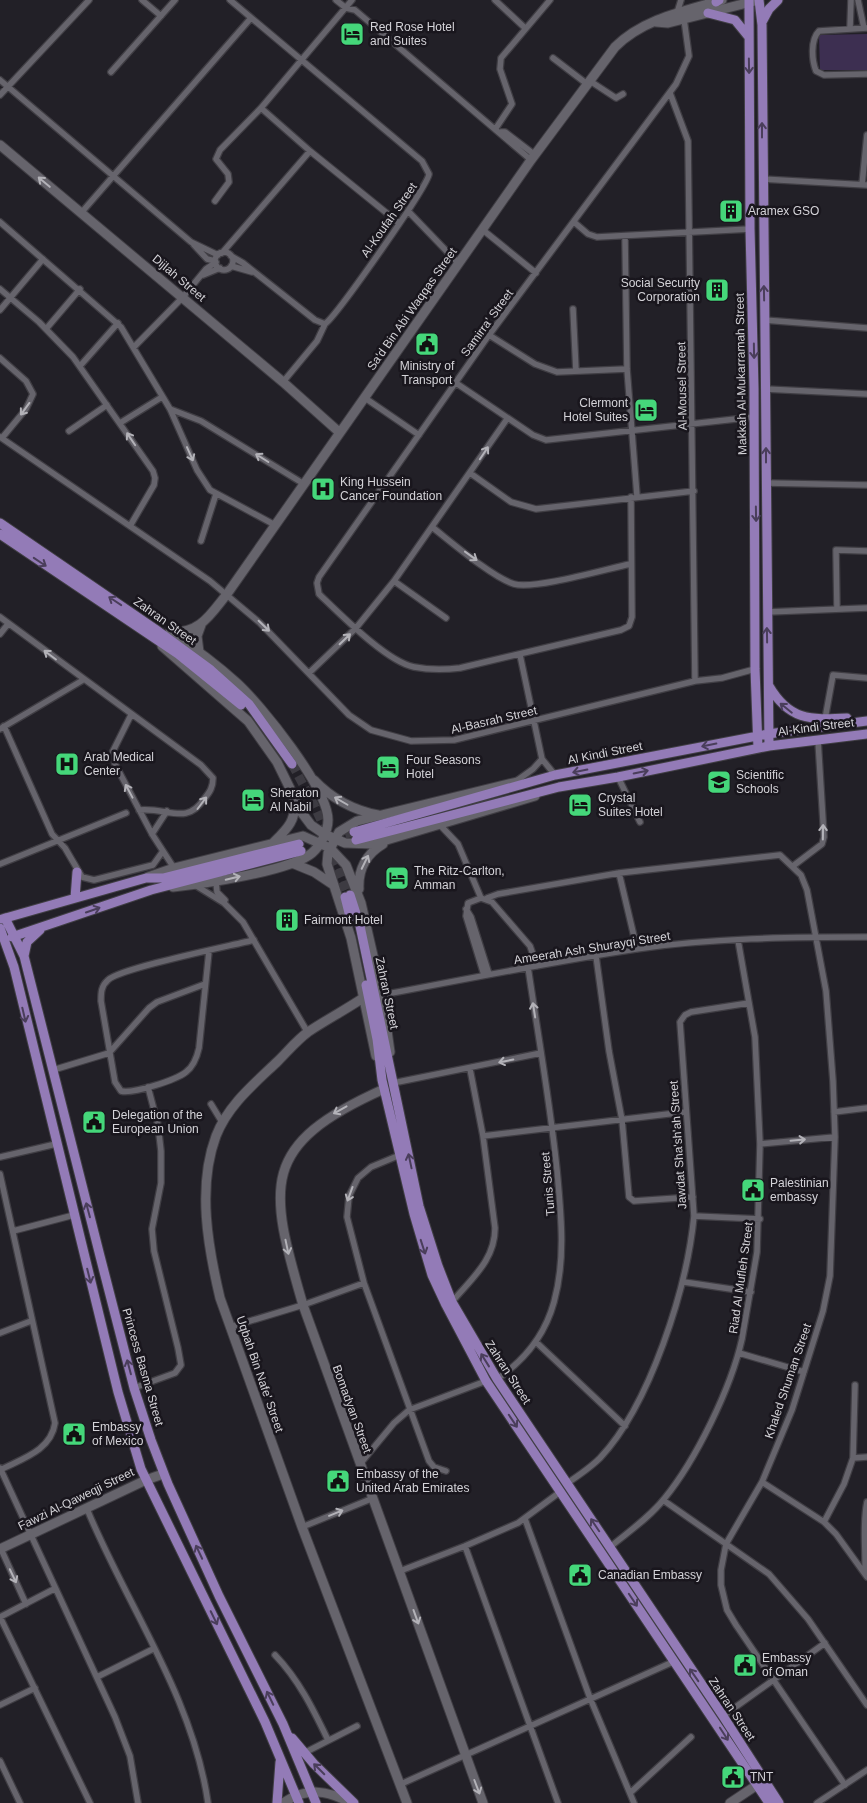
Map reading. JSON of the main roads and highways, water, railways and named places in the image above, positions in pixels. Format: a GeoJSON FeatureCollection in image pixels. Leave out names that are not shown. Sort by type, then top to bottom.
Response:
{"type":"FeatureCollection","features":[{"type":"Feature","properties":{"kind":"main road","name":"Makkah Al-Mukarramah Street"},"geometry":{"type":"LineString","coordinates":[[759,0],[762,25],[766,612],[769,746]]}},
{"type":"Feature","properties":{"kind":"main road"},"geometry":{"type":"LineString","coordinates":[[762,25],[769,9],[778,0]]}},
{"type":"Feature","properties":{"kind":"main road","name":"Makkah Al-Mukarramah Street"},"geometry":{"type":"LineString","coordinates":[[749,1],[750,229],[758,748]]}},
{"type":"Feature","properties":{"kind":"main road"},"geometry":{"type":"LineString","coordinates":[[708,13],[735,20],[748,36]]}},
{"type":"Feature","properties":{"kind":"main road","name":"Zahran Street"},"geometry":{"type":"LineString","coordinates":[[0,523],[153,632],[243,706],[290,766]]}},
{"type":"Feature","properties":{"kind":"main road","name":"Zahran Street"},"geometry":{"type":"LineString","coordinates":[[2,539],[153,632]]}},
{"type":"Feature","properties":{"kind":"main road"},"geometry":{"type":"LineString","coordinates":[[768,684],[780,703],[789,711],[800,716],[825,719],[867,720]]}},
{"type":"Feature","properties":{"kind":"main road","name":"Al Kindi Street"},"geometry":{"type":"LineString","coordinates":[[769,746],[559,787],[355,836],[555,775],[768,734],[867,720]]}},
{"type":"Feature","properties":{"kind":"main road","name":"Al-Kindi Street"},"geometry":{"type":"LineString","coordinates":[[769,746],[867,734]]}},
{"type":"Feature","properties":{"kind":"main road"},"geometry":{"type":"LineString","coordinates":[[2,917],[146,878],[163,878],[300,848],[150,890],[47,926],[2,939]]}},
{"type":"Feature","properties":{"kind":"main road"},"geometry":{"type":"LineString","coordinates":[[75,898],[77,872]]}},
{"type":"Feature","properties":{"kind":"main road","name":"Zahran Street"},"geometry":{"type":"LineString","coordinates":[[769,1803],[486,1381],[432,1275],[421,1243],[383,1085],[377,1039],[347,896],[360,926],[419,1206],[438,1266],[452,1302],[497,1379],[723,1716],[779,1803]]}},
{"type":"Feature","properties":{"kind":"main road","name":"Princess Basma Street"},"geometry":{"type":"LineString","coordinates":[[2,917],[16,936],[24,959],[134,1388],[163,1474],[219,1596],[282,1724],[315,1803]]}},
{"type":"Feature","properties":{"kind":"main road"},"geometry":{"type":"LineString","coordinates":[[24,959],[27,942],[36,932],[47,926]]}},
{"type":"Feature","properties":{"kind":"main road"},"geometry":{"type":"LineString","coordinates":[[0,928],[2,939],[14,967],[118,1392],[146,1480],[280,1759],[297,1799]]}},
{"type":"Feature","properties":{"kind":"main road"},"geometry":{"type":"LineString","coordinates":[[0,953],[14,967]]}},
{"type":"Feature","properties":{"kind":"main road"},"geometry":{"type":"LineString","coordinates":[[282,1724],[304,1753],[352,1803]]}},
{"type":"Feature","properties":{"kind":"main road"},"geometry":{"type":"LineString","coordinates":[[277,1803],[280,1759]]}},
{"type":"Feature","properties":{"kind":"tunnel"},"geometry":{"type":"LineString","coordinates":[[292,764],[328,836]]}},
{"type":"Feature","properties":{"kind":"tunnel"},"geometry":{"type":"LineString","coordinates":[[332,837],[354,832]]}},
{"type":"Feature","properties":{"kind":"tunnel"},"geometry":{"type":"LineString","coordinates":[[336,855],[350,895]]}},
{"type":"Feature","properties":{"kind":"tunnel"},"geometry":{"type":"LineString","coordinates":[[329,858],[345,897]]}},
{"type":"Feature","properties":{"kind":"place","name":"Red Rose Hotel and Suites"},"geometry":{"type":"Point","coordinates":[352,34]}},
{"type":"Feature","properties":{"kind":"place","name":"Aramex GSO"},"geometry":{"type":"Point","coordinates":[731,211]}},
{"type":"Feature","properties":{"kind":"place","name":"Social Security Corporation"},"geometry":{"type":"Point","coordinates":[717,290]}},
{"type":"Feature","properties":{"kind":"place","name":"Ministry of Transport"},"geometry":{"type":"Point","coordinates":[427,344]}},
{"type":"Feature","properties":{"kind":"place","name":"Clermont Hotel Suites"},"geometry":{"type":"Point","coordinates":[646,410]}},
{"type":"Feature","properties":{"kind":"place","name":"King Hussein Cancer Foundation"},"geometry":{"type":"Point","coordinates":[323,489]}},
{"type":"Feature","properties":{"kind":"place","name":"Arab Medical Center"},"geometry":{"type":"Point","coordinates":[67,764]}},
{"type":"Feature","properties":{"kind":"place","name":"Four Seasons Hotel"},"geometry":{"type":"Point","coordinates":[388,767]}},
{"type":"Feature","properties":{"kind":"place","name":"Scientific Schools"},"geometry":{"type":"Point","coordinates":[719,782]}},
{"type":"Feature","properties":{"kind":"place","name":"Sheraton Al Nabil"},"geometry":{"type":"Point","coordinates":[253,800]}},
{"type":"Feature","properties":{"kind":"place","name":"Crystal Suites Hotel"},"geometry":{"type":"Point","coordinates":[580,805]}},
{"type":"Feature","properties":{"kind":"place","name":"The Ritz-Carlton, Amman"},"geometry":{"type":"Point","coordinates":[397,878]}},
{"type":"Feature","properties":{"kind":"place","name":"Fairmont Hotel"},"geometry":{"type":"Point","coordinates":[287,920]}},
{"type":"Feature","properties":{"kind":"place","name":"Delegation of the European Union"},"geometry":{"type":"Point","coordinates":[94,1122]}},
{"type":"Feature","properties":{"kind":"place","name":"Palestinian embassy"},"geometry":{"type":"Point","coordinates":[753,1190]}},
{"type":"Feature","properties":{"kind":"place","name":"Embassy of Mexico"},"geometry":{"type":"Point","coordinates":[74,1434]}},
{"type":"Feature","properties":{"kind":"place","name":"Embassy of the United Arab Emirates"},"geometry":{"type":"Point","coordinates":[338,1481]}},
{"type":"Feature","properties":{"kind":"place","name":"Canadian Embassy"},"geometry":{"type":"Point","coordinates":[580,1575]}},
{"type":"Feature","properties":{"kind":"place","name":"Embassy of Oman"},"geometry":{"type":"Point","coordinates":[745,1665]}},
{"type":"Feature","properties":{"kind":"place","name":"TNT"},"geometry":{"type":"Point","coordinates":[733,1777]}}]}
